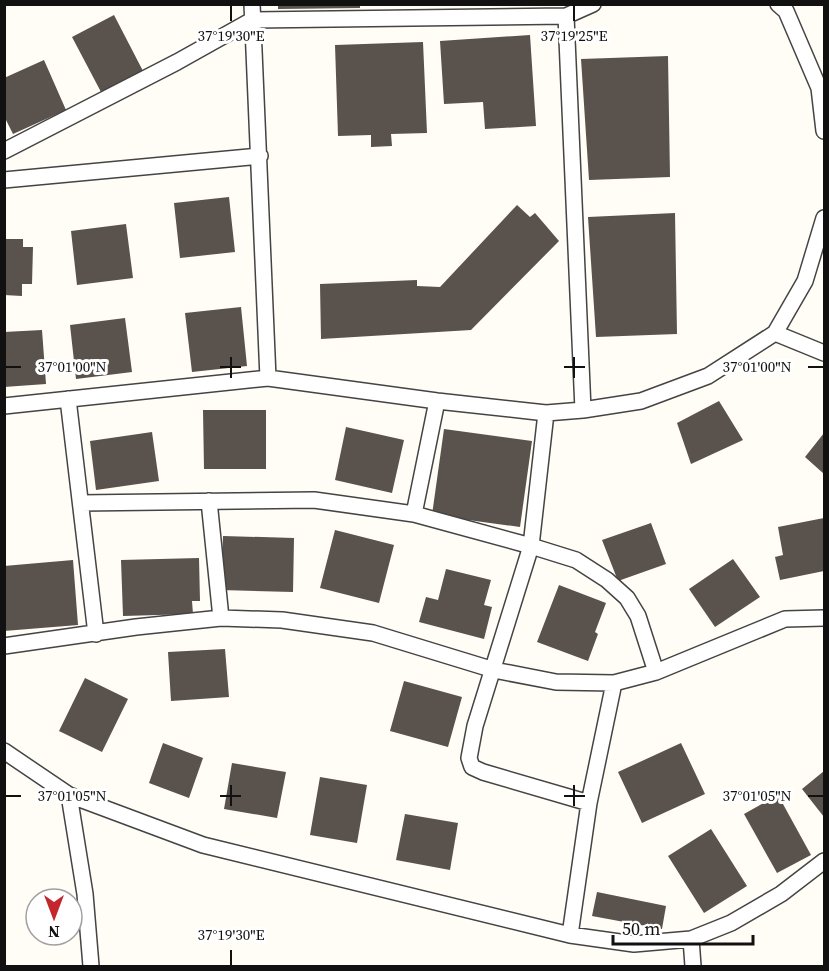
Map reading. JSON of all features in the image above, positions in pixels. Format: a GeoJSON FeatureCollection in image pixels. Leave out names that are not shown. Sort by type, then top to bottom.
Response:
{"type":"FeatureCollection","features":[{"type":"Feature","properties":{"kind":"street"},"geometry":{"type":"LineString","coordinates":[[4,151],[177,62],[252,12],[566,16],[593,4]]}},
{"type":"Feature","properties":{"kind":"street"},"geometry":{"type":"LineString","coordinates":[[778,4],[786,11],[819,88],[825,130]]}},
{"type":"Feature","properties":{"kind":"street"},"geometry":{"type":"LineString","coordinates":[[252,12],[260,156],[267,378]]}},
{"type":"Feature","properties":{"kind":"street"},"geometry":{"type":"LineString","coordinates":[[566,16],[583,410]]}},
{"type":"Feature","properties":{"kind":"street"},"geometry":{"type":"LineString","coordinates":[[4,180],[260,156]]}},
{"type":"Feature","properties":{"kind":"street"},"geometry":{"type":"LineString","coordinates":[[4,406],[267,378],[546,413],[641,401],[708,376],[775,333],[806,281],[825,218]]}},
{"type":"Feature","properties":{"kind":"street"},"geometry":{"type":"LineString","coordinates":[[775,333],[825,353]]}},
{"type":"Feature","properties":{"kind":"street"},"geometry":{"type":"LineString","coordinates":[[68,399],[96,634]]}},
{"type":"Feature","properties":{"kind":"street"},"geometry":{"type":"LineString","coordinates":[[414,514],[437,401]]}},
{"type":"Feature","properties":{"kind":"street"},"geometry":{"type":"LineString","coordinates":[[546,413],[531,546],[468,758],[472,767],[589,803]]}},
{"type":"Feature","properties":{"kind":"street"},"geometry":{"type":"LineString","coordinates":[[81,503],[314,500],[414,514],[531,546],[576,560],[607,580],[627,598],[638,616],[656,672]]}},
{"type":"Feature","properties":{"kind":"street"},"geometry":{"type":"LineString","coordinates":[[209,501],[221,618]]}},
{"type":"Feature","properties":{"kind":"street"},"geometry":{"type":"LineString","coordinates":[[4,646],[221,618],[282,620],[374,633],[494,670],[556,682],[614,683],[656,672],[785,619],[825,618]]}},
{"type":"Feature","properties":{"kind":"street"},"geometry":{"type":"LineString","coordinates":[[570,935],[589,803],[614,683]]}},
{"type":"Feature","properties":{"kind":"street"},"geometry":{"type":"LineString","coordinates":[[4,752],[69,795],[203,845],[570,935],[634,944],[691,939],[731,922],[781,894],[825,861]]}},
{"type":"Feature","properties":{"kind":"street"},"geometry":{"type":"LineString","coordinates":[[69,795],[85,894],[91,966]]}},
{"type":"Feature","properties":{"kind":"street"},"geometry":{"type":"LineString","coordinates":[[691,939],[693,966]]}},
{"type":"Feature","properties":{"kind":"building"},"geometry":{"type":"Polygon","coordinates":[[[278,4],[360,4],[360,8],[278,9],[278,4]]]}},
{"type":"Feature","properties":{"kind":"building"},"geometry":{"type":"Polygon","coordinates":[[[114,15],[143,71],[101,92],[72,37],[114,15]]]}},
{"type":"Feature","properties":{"kind":"building"},"geometry":{"type":"Polygon","coordinates":[[[530,35],[536,126],[485,129],[483,102],[444,104],[440,41],[530,35]]]}},
{"type":"Feature","properties":{"kind":"building"},"geometry":{"type":"Polygon","coordinates":[[[423,42],[427,133],[391,134],[392,146],[371,147],[371,135],[338,136],[335,45],[423,42]]]}},
{"type":"Feature","properties":{"kind":"building"},"geometry":{"type":"Polygon","coordinates":[[[668,56],[670,177],[589,180],[581,59],[668,56]]]}},
{"type":"Feature","properties":{"kind":"building"},"geometry":{"type":"Polygon","coordinates":[[[44,60],[66,110],[13,134],[4,116],[4,78],[44,60]]]}},
{"type":"Feature","properties":{"kind":"building"},"geometry":{"type":"Polygon","coordinates":[[[229,197],[235,252],[180,258],[174,203],[229,197]]]}},
{"type":"Feature","properties":{"kind":"building"},"geometry":{"type":"Polygon","coordinates":[[[517,205],[530,217],[535,213],[559,241],[471,330],[321,339],[320,284],[417,280],[417,286],[440,287],[517,205]]]}},
{"type":"Feature","properties":{"kind":"building"},"geometry":{"type":"Polygon","coordinates":[[[675,213],[677,334],[596,337],[588,217],[675,213]]]}},
{"type":"Feature","properties":{"kind":"building"},"geometry":{"type":"Polygon","coordinates":[[[126,224],[133,278],[77,285],[71,231],[126,224]]]}},
{"type":"Feature","properties":{"kind":"building"},"geometry":{"type":"Polygon","coordinates":[[[4,239],[23,239],[23,247],[33,247],[32,284],[22,284],[22,296],[4,295],[4,239]]]}},
{"type":"Feature","properties":{"kind":"building"},"geometry":{"type":"Polygon","coordinates":[[[241,307],[247,366],[192,372],[185,313],[241,307]]]}},
{"type":"Feature","properties":{"kind":"building"},"geometry":{"type":"Polygon","coordinates":[[[125,318],[132,372],[76,379],[70,325],[125,318]]]}},
{"type":"Feature","properties":{"kind":"building"},"geometry":{"type":"Polygon","coordinates":[[[42,330],[46,384],[4,387],[4,332],[42,330]]]}},
{"type":"Feature","properties":{"kind":"building"},"geometry":{"type":"Polygon","coordinates":[[[719,401],[743,440],[691,464],[677,423],[719,401]]]}},
{"type":"Feature","properties":{"kind":"building"},"geometry":{"type":"Polygon","coordinates":[[[203,410],[266,410],[266,469],[204,469],[203,410]]]}},
{"type":"Feature","properties":{"kind":"building"},"geometry":{"type":"Polygon","coordinates":[[[346,427],[404,440],[392,493],[335,480],[346,427]]]}},
{"type":"Feature","properties":{"kind":"building"},"geometry":{"type":"Polygon","coordinates":[[[444,429],[532,441],[520,527],[432,515],[444,429]]]}},
{"type":"Feature","properties":{"kind":"building"},"geometry":{"type":"Polygon","coordinates":[[[152,432],[159,481],[96,490],[90,441],[152,432]]]}},
{"type":"Feature","properties":{"kind":"building"},"geometry":{"type":"Polygon","coordinates":[[[824,433],[824,474],[805,457],[824,433]]]}},
{"type":"Feature","properties":{"kind":"building"},"geometry":{"type":"Polygon","coordinates":[[[824,518],[824,571],[780,580],[775,557],[783,555],[778,527],[824,518]]]}},
{"type":"Feature","properties":{"kind":"building"},"geometry":{"type":"Polygon","coordinates":[[[651,523],[666,564],[618,581],[602,540],[651,523]]]}},
{"type":"Feature","properties":{"kind":"building"},"geometry":{"type":"Polygon","coordinates":[[[335,530],[394,545],[379,603],[320,588],[335,530]]]}},
{"type":"Feature","properties":{"kind":"building"},"geometry":{"type":"Polygon","coordinates":[[[223,536],[294,538],[293,592],[221,590],[223,536]]]}},
{"type":"Feature","properties":{"kind":"building"},"geometry":{"type":"Polygon","coordinates":[[[199,558],[200,601],[192,601],[193,614],[123,616],[121,560],[199,558]]]}},
{"type":"Feature","properties":{"kind":"building"},"geometry":{"type":"Polygon","coordinates":[[[733,559],[760,597],[715,627],[689,589],[733,559]]]}},
{"type":"Feature","properties":{"kind":"building"},"geometry":{"type":"Polygon","coordinates":[[[73,560],[78,625],[4,631],[4,566],[73,560]]]}},
{"type":"Feature","properties":{"kind":"building"},"geometry":{"type":"Polygon","coordinates":[[[446,569],[491,580],[484,605],[492,607],[484,639],[419,622],[426,597],[438,600],[446,569]]]}},
{"type":"Feature","properties":{"kind":"building"},"geometry":{"type":"Polygon","coordinates":[[[559,585],[606,603],[595,632],[598,634],[588,661],[537,642],[559,585]]]}},
{"type":"Feature","properties":{"kind":"building"},"geometry":{"type":"Polygon","coordinates":[[[225,649],[229,697],[171,701],[168,652],[225,649]]]}},
{"type":"Feature","properties":{"kind":"building"},"geometry":{"type":"Polygon","coordinates":[[[85,678],[128,699],[102,752],[59,731],[85,678]]]}},
{"type":"Feature","properties":{"kind":"building"},"geometry":{"type":"Polygon","coordinates":[[[404,681],[462,697],[448,747],[390,731],[404,681]]]}},
{"type":"Feature","properties":{"kind":"building"},"geometry":{"type":"Polygon","coordinates":[[[163,743],[203,758],[189,798],[149,783],[163,743]]]}},
{"type":"Feature","properties":{"kind":"building"},"geometry":{"type":"Polygon","coordinates":[[[681,743],[705,794],[642,823],[618,772],[681,743]]]}},
{"type":"Feature","properties":{"kind":"building"},"geometry":{"type":"Polygon","coordinates":[[[232,763],[286,772],[277,818],[224,809],[232,763]]]}},
{"type":"Feature","properties":{"kind":"building"},"geometry":{"type":"Polygon","coordinates":[[[824,771],[824,817],[802,789],[824,771]]]}},
{"type":"Feature","properties":{"kind":"building"},"geometry":{"type":"Polygon","coordinates":[[[320,777],[367,785],[357,843],[310,835],[320,777]]]}},
{"type":"Feature","properties":{"kind":"building"},"geometry":{"type":"Polygon","coordinates":[[[778,795],[811,855],[777,873],[744,814],[778,795]]]}},
{"type":"Feature","properties":{"kind":"building"},"geometry":{"type":"Polygon","coordinates":[[[405,814],[458,823],[450,870],[396,860],[405,814]]]}},
{"type":"Feature","properties":{"kind":"building"},"geometry":{"type":"Polygon","coordinates":[[[711,829],[747,886],[704,913],[668,856],[711,829]]]}},
{"type":"Feature","properties":{"kind":"building"},"geometry":{"type":"Polygon","coordinates":[[[597,892],[666,906],[662,929],[592,916],[597,892]]]}}]}
